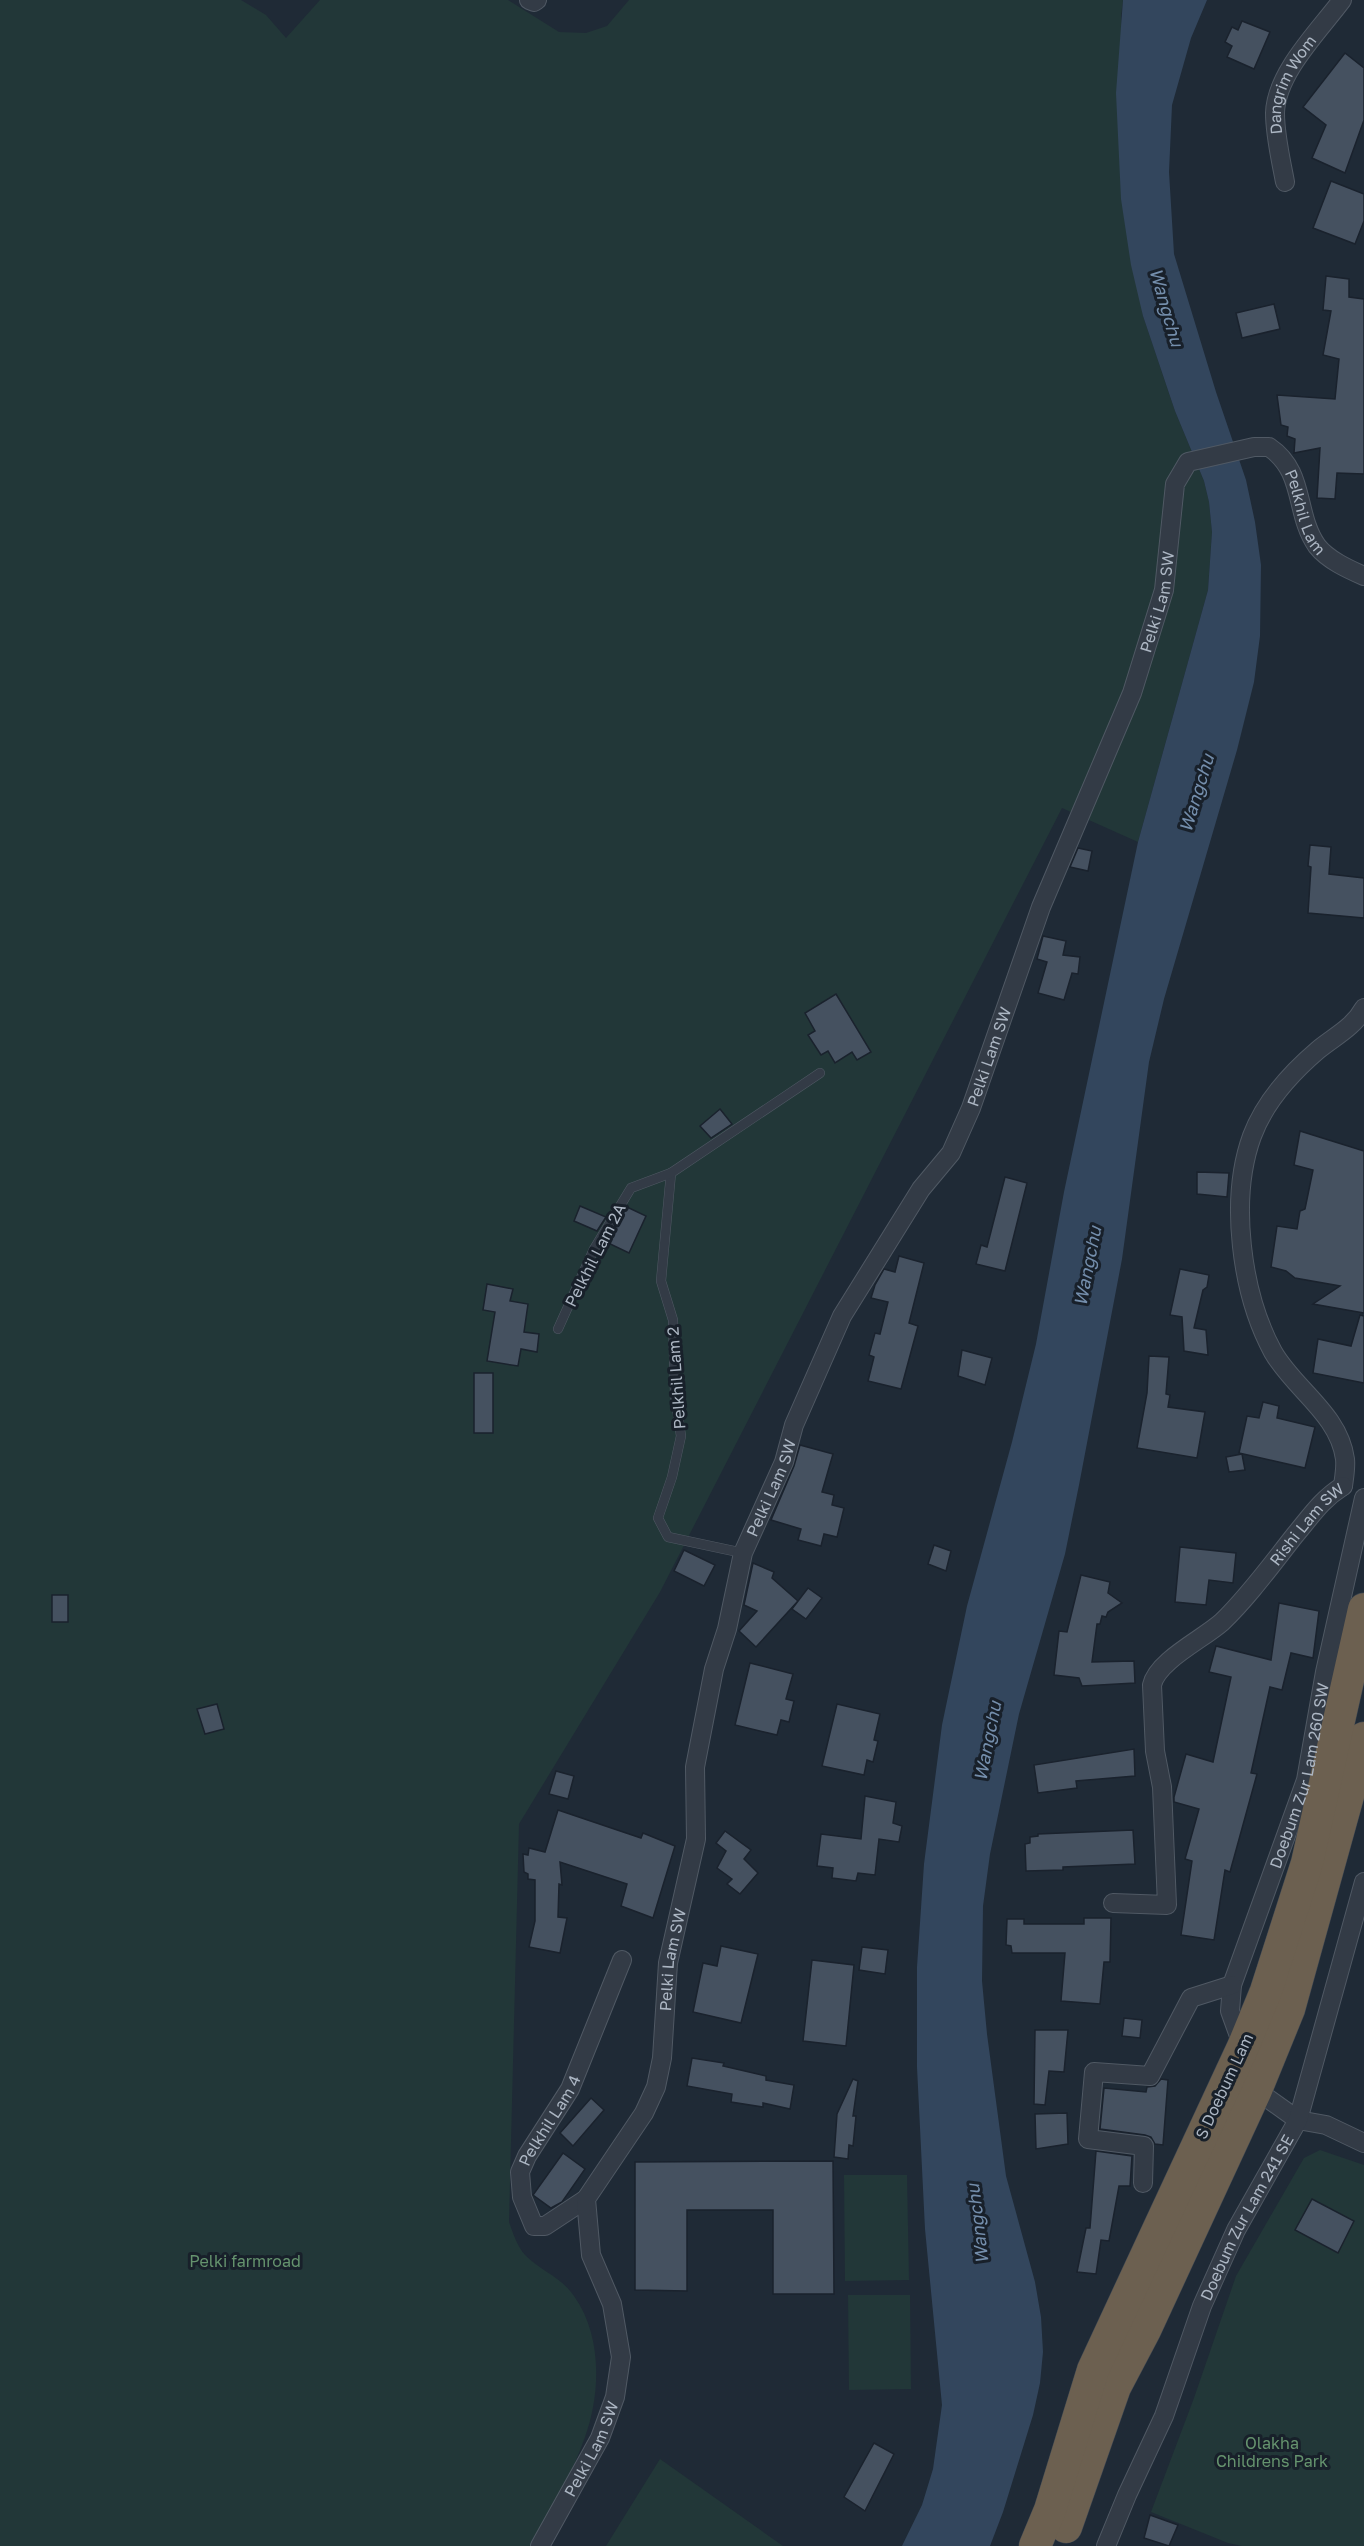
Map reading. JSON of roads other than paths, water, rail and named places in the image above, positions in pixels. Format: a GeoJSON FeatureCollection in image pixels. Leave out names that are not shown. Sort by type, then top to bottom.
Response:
{"type":"FeatureCollection","features":[{"type":"Feature","properties":{"kind":"highway","name":"S Doebum Lam"},"geometry":{"type":"LineString","coordinates":[[1035,2546],[1050,2510],[1093,2370],[1243,2047],[1266,1991],[1307,1863],[1364,1609]]}},
{"type":"Feature","properties":{"kind":"highway","name":"S Doebum Lam"},"geometry":{"type":"LineString","coordinates":[[1058,2546],[1070,2519],[1115,2387],[1145,2330],[1256,2090],[1289,2009],[1364,1738]]}},
{"type":"Feature","properties":{"kind":"street"},"geometry":{"type":"LineString","coordinates":[[529,0],[534,2],[537,0]]}},
{"type":"Feature","properties":{"kind":"street","name":"Dangrim Wom"},"geometry":{"type":"LineString","coordinates":[[1285,182],[1275,112],[1280,90],[1287,73],[1342,0]]}},
{"type":"Feature","properties":{"kind":"street","name":"Pelkhil Lam"},"geometry":{"type":"LineString","coordinates":[[1188,462],[1254,447],[1269,447],[1283,459],[1295,479],[1308,530],[1318,548],[1343,567],[1364,576]]}},
{"type":"Feature","properties":{"kind":"street","name":"Pelki Lam SW"},"geometry":{"type":"LineString","coordinates":[[540,2546],[600,2438],[615,2397],[621,2357],[612,2304],[591,2255],[586,2199],[644,2113],[656,2087],[662,2058],[668,1963],[696,1839],[695,1767],[714,1669],[728,1629],[743,1554],[784,1462],[794,1425],[815,1372],[842,1316],[921,1189],[951,1153],[971,1108],[1041,907],[1132,693],[1164,590],[1175,484],[1188,462]]}},
{"type":"Feature","properties":{"kind":"street","name":"Rishi Lam SW"},"geometry":{"type":"LineString","coordinates":[[1113,1903],[1167,1905],[1162,1787],[1155,1752],[1152,1685],[1154,1677],[1171,1659],[1221,1623],[1250,1593],[1320,1502],[1343,1486],[1346,1461],[1342,1444],[1332,1422],[1301,1390],[1273,1352],[1254,1306],[1242,1248],[1241,1189],[1252,1136],[1280,1088],[1320,1048],[1342,1034],[1359,1017],[1364,1008]]}},
{"type":"Feature","properties":{"kind":"street"},"geometry":{"type":"LineString","coordinates":[[1343,1486],[1364,1488]]}},
{"type":"Feature","properties":{"kind":"street","name":"Doebum Zur Lam 260 SW"},"geometry":{"type":"LineString","coordinates":[[1243,2047],[1230,2011],[1232,1985],[1306,1780],[1325,1672],[1364,1498]]}},
{"type":"Feature","properties":{"kind":"street","name":"Doebum Zur Lam 241 SE"},"geometry":{"type":"LineString","coordinates":[[1106,2546],[1164,2416],[1202,2306],[1236,2230],[1298,2120],[1364,1882]]}},
{"type":"Feature","properties":{"kind":"street","name":"Pelkhil Lam 4"},"geometry":{"type":"LineString","coordinates":[[586,2199],[553,2222],[545,2226],[534,2226],[522,2197],[520,2172],[527,2156],[570,2089],[622,1960]]}},
{"type":"Feature","properties":{"kind":"street"},"geometry":{"type":"LineString","coordinates":[[1143,2183],[1144,2146],[1088,2139],[1094,2072],[1150,2076],[1191,1998],[1232,1985]]}},
{"type":"Feature","properties":{"kind":"street"},"geometry":{"type":"LineString","coordinates":[[1256,2090],[1298,2120],[1326,2125],[1364,2143]]}},
{"type":"Feature","properties":{"kind":"lane"},"geometry":{"type":"LineString","coordinates":[[671,1173],[820,1073]]}},
{"type":"Feature","properties":{"kind":"lane","name":"Pelkhil Lam 2"},"geometry":{"type":"LineString","coordinates":[[671,1173],[661,1281],[673,1320],[675,1395],[681,1436],[672,1476],[658,1518],[668,1537],[743,1554]]}},
{"type":"Feature","properties":{"kind":"lane","name":"Pelkhil Lam 2A"},"geometry":{"type":"LineString","coordinates":[[558,1329],[594,1249],[630,1188],[671,1173]]}},
{"type":"Feature","properties":{"kind":"water","name":"Wangchu"},"geometry":{"type":"Polygon","coordinates":[[[1123,0],[1207,0],[1191,38],[1172,105],[1169,172],[1174,254],[1216,392],[1246,480],[1261,565],[1260,636],[1254,682],[1237,750],[1164,999],[1149,1062],[1122,1259],[1079,1485],[1065,1554],[1019,1714],[990,1854],[983,1906],[982,1981],[987,2034],[1006,2176],[1035,2282],[1041,2317],[1043,2352],[1040,2383],[1033,2415],[990,2546],[902,2546],[922,2505],[933,2469],[942,2405],[925,2229],[917,2067],[917,1967],[924,1864],[942,1725],[967,1606],[1036,1344],[1064,1192],[1138,842],[1208,590],[1212,532],[1209,502],[1204,481],[1175,411],[1143,316],[1131,265],[1121,199],[1116,93],[1123,0]]]}},
{"type":"Feature","properties":{"kind":"park label","name":"Pelki farmroad"},"geometry":{"type":"Point","coordinates":[245,2261]}},
{"type":"Feature","properties":{"kind":"park label","name":"Olakha Childrens Park"},"geometry":{"type":"Point","coordinates":[1272,2452]}}]}
